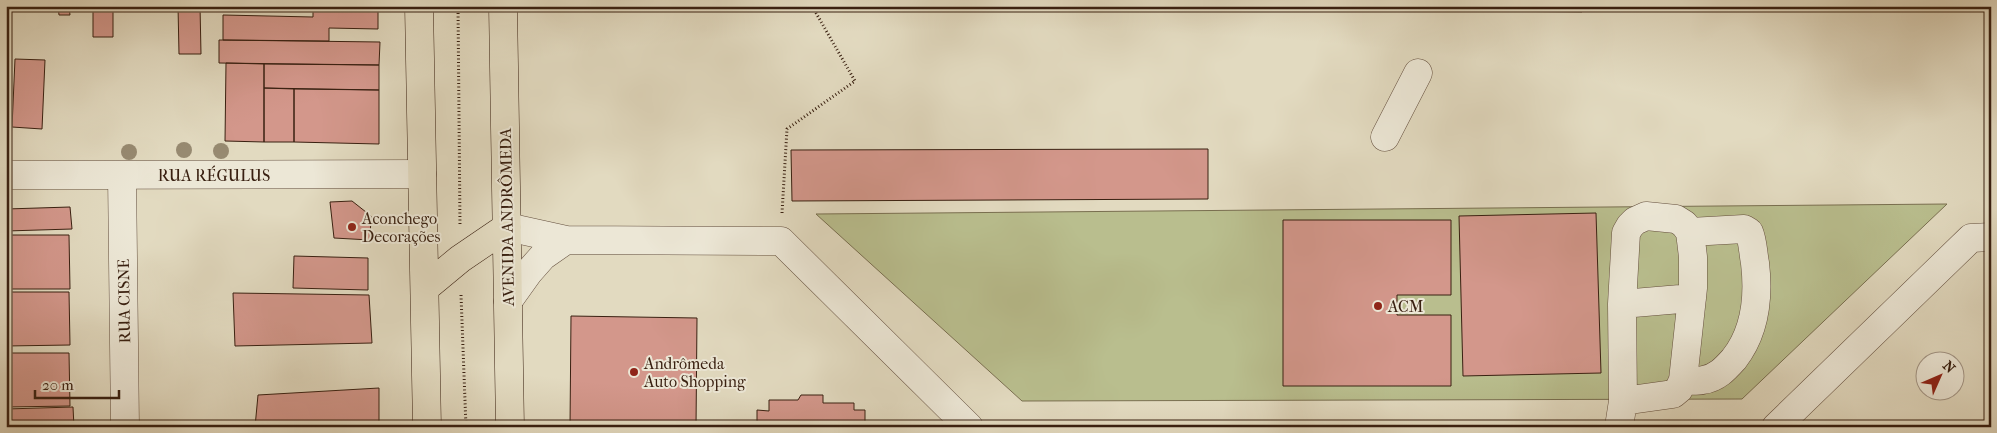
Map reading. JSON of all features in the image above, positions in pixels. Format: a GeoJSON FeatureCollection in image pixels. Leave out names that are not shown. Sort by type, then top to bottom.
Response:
{"type":"FeatureCollection","features":[{"type":"Feature","properties":{"kind":"main road"},"geometry":{"type":"LineString","coordinates":[[419,6],[427,427]]}},
{"type":"Feature","properties":{"kind":"main road","name":"AVENIDA ANDRÔMEDA"},"geometry":{"type":"LineString","coordinates":[[503,6],[510,427]]}},
{"type":"Feature","properties":{"kind":"main road"},"geometry":{"type":"LineString","coordinates":[[425,288],[460,259],[507,227]]}},
{"type":"Feature","properties":{"kind":"street"},"geometry":{"type":"LineString","coordinates":[[1385,137],[1418,73]]}},
{"type":"Feature","properties":{"kind":"street","name":"RUA RÉGULUS"},"geometry":{"type":"LineString","coordinates":[[6,175],[422,174]]}},
{"type":"Feature","properties":{"kind":"street","name":"RUA CISNE"},"geometry":{"type":"LineString","coordinates":[[122,175],[125,427]]}},
{"type":"Feature","properties":{"kind":"street"},"geometry":{"type":"LineString","coordinates":[[1646,216],[1676,219],[1690,232],[1693,257],[1692,298],[1683,380],[1679,389],[1674,394],[1621,414],[1622,304],[1626,233],[1635,221],[1646,216]]}},
{"type":"Feature","properties":{"kind":"street"},"geometry":{"type":"LineString","coordinates":[[507,227],[566,240],[781,241],[969,427]]}},
{"type":"Feature","properties":{"kind":"street"},"geometry":{"type":"LineString","coordinates":[[1683,380],[1701,381],[1712,378],[1726,369],[1738,353],[1752,326],[1756,301],[1756,278],[1750,232],[1744,229],[1690,232]]}},
{"type":"Feature","properties":{"kind":"street"},"geometry":{"type":"LineString","coordinates":[[1776,427],[1971,238],[1991,237]]}},
{"type":"Feature","properties":{"kind":"street"},"geometry":{"type":"LineString","coordinates":[[508,301],[543,256],[566,240]]}},
{"type":"Feature","properties":{"kind":"street"},"geometry":{"type":"LineString","coordinates":[[1622,304],[1692,298]]}},
{"type":"Feature","properties":{"kind":"path"},"geometry":{"type":"LineString","coordinates":[[458,6],[460,259],[466,427]]}},
{"type":"Feature","properties":{"kind":"path"},"geometry":{"type":"LineString","coordinates":[[781,241],[787,129],[855,81],[812,6]]}},
{"type":"Feature","properties":{"kind":"green space","name":"ACM"},"geometry":{"type":"Polygon","coordinates":[[[1947,204],[1742,399],[1022,401],[816,214],[1947,204]]]}},
{"type":"Feature","properties":{"kind":"building"},"geometry":{"type":"Polygon","coordinates":[[[58,6],[69,6],[70,15],[59,15],[58,6]]]}},
{"type":"Feature","properties":{"kind":"building"},"geometry":{"type":"Polygon","coordinates":[[[93,6],[113,6],[113,37],[93,37],[93,6]]]}},
{"type":"Feature","properties":{"kind":"building"},"geometry":{"type":"Polygon","coordinates":[[[178,6],[200,6],[201,54],[179,54],[178,6]]]}},
{"type":"Feature","properties":{"kind":"building"},"geometry":{"type":"Polygon","coordinates":[[[313,6],[378,6],[378,29],[329,28],[329,41],[223,40],[223,15],[313,17],[313,6]]]}},
{"type":"Feature","properties":{"kind":"building"},"geometry":{"type":"Polygon","coordinates":[[[1215,6],[1582,6],[1582,12],[1215,8],[1215,6]]]}},
{"type":"Feature","properties":{"kind":"building"},"geometry":{"type":"Polygon","coordinates":[[[219,40],[380,42],[379,65],[219,63],[219,40]]]}},
{"type":"Feature","properties":{"kind":"building"},"geometry":{"type":"Polygon","coordinates":[[[6,44],[9,45],[7,127],[6,127],[6,44]]]}},
{"type":"Feature","properties":{"kind":"building"},"geometry":{"type":"Polygon","coordinates":[[[15,59],[45,60],[42,129],[12,127],[15,59]]]}},
{"type":"Feature","properties":{"kind":"building"},"geometry":{"type":"Polygon","coordinates":[[[226,63],[264,64],[264,142],[225,141],[226,63]]]}},
{"type":"Feature","properties":{"kind":"building"},"geometry":{"type":"Polygon","coordinates":[[[264,64],[379,65],[379,90],[264,88],[264,64]]]}},
{"type":"Feature","properties":{"kind":"building"},"geometry":{"type":"Polygon","coordinates":[[[264,88],[294,89],[294,142],[264,142],[264,88]]]}},
{"type":"Feature","properties":{"kind":"building"},"geometry":{"type":"Polygon","coordinates":[[[294,89],[379,90],[379,144],[294,142],[294,89]]]}},
{"type":"Feature","properties":{"kind":"building"},"geometry":{"type":"Polygon","coordinates":[[[1208,149],[1208,199],[792,201],[791,150],[1208,149]]]}},
{"type":"Feature","properties":{"kind":"building","name":"Aconchego Decorações"},"geometry":{"type":"Polygon","coordinates":[[[352,201],[371,216],[370,240],[334,238],[330,202],[352,201]]]}},
{"type":"Feature","properties":{"kind":"building"},"geometry":{"type":"Polygon","coordinates":[[[70,207],[72,229],[6,231],[6,209],[70,207]]]}},
{"type":"Feature","properties":{"kind":"building"},"geometry":{"type":"Polygon","coordinates":[[[1596,213],[1601,373],[1463,376],[1459,216],[1596,213]]]}},
{"type":"Feature","properties":{"kind":"building"},"geometry":{"type":"Polygon","coordinates":[[[1283,220],[1451,220],[1451,295],[1397,295],[1397,315],[1451,315],[1451,386],[1283,386],[1283,220]]]}},
{"type":"Feature","properties":{"kind":"building"},"geometry":{"type":"Polygon","coordinates":[[[6,235],[69,235],[70,289],[6,289],[6,235]]]}},
{"type":"Feature","properties":{"kind":"building"},"geometry":{"type":"Polygon","coordinates":[[[294,256],[368,258],[368,290],[293,288],[294,256]]]}},
{"type":"Feature","properties":{"kind":"building"},"geometry":{"type":"Polygon","coordinates":[[[6,292],[69,292],[70,345],[6,346],[6,292]]]}},
{"type":"Feature","properties":{"kind":"building"},"geometry":{"type":"Polygon","coordinates":[[[233,293],[369,295],[372,343],[235,346],[233,293]]]}},
{"type":"Feature","properties":{"kind":"building","name":"Andrômeda Auto Shopping"},"geometry":{"type":"Polygon","coordinates":[[[571,316],[697,318],[696,427],[570,427],[571,316]]]}},
{"type":"Feature","properties":{"kind":"building"},"geometry":{"type":"Polygon","coordinates":[[[6,353],[69,353],[70,406],[6,407],[6,353]]]}},
{"type":"Feature","properties":{"kind":"building"},"geometry":{"type":"Polygon","coordinates":[[[379,388],[379,427],[255,427],[258,395],[379,388]]]}},
{"type":"Feature","properties":{"kind":"building"},"geometry":{"type":"Polygon","coordinates":[[[801,395],[823,395],[823,403],[854,403],[854,410],[865,410],[865,427],[757,427],[757,410],[769,411],[769,400],[798,400],[801,395]]]}},
{"type":"Feature","properties":{"kind":"building"},"geometry":{"type":"Polygon","coordinates":[[[73,407],[74,427],[6,427],[6,409],[73,407]]]}},
{"type":"Feature","properties":{"kind":"place","name":"Aconchego Decorações"},"geometry":{"type":"Point","coordinates":[352,227]}},
{"type":"Feature","properties":{"kind":"place","name":"ACM"},"geometry":{"type":"Point","coordinates":[1378,306]}},
{"type":"Feature","properties":{"kind":"place","name":"Andrômeda Auto Shopping"},"geometry":{"type":"Point","coordinates":[634,372]}}]}
